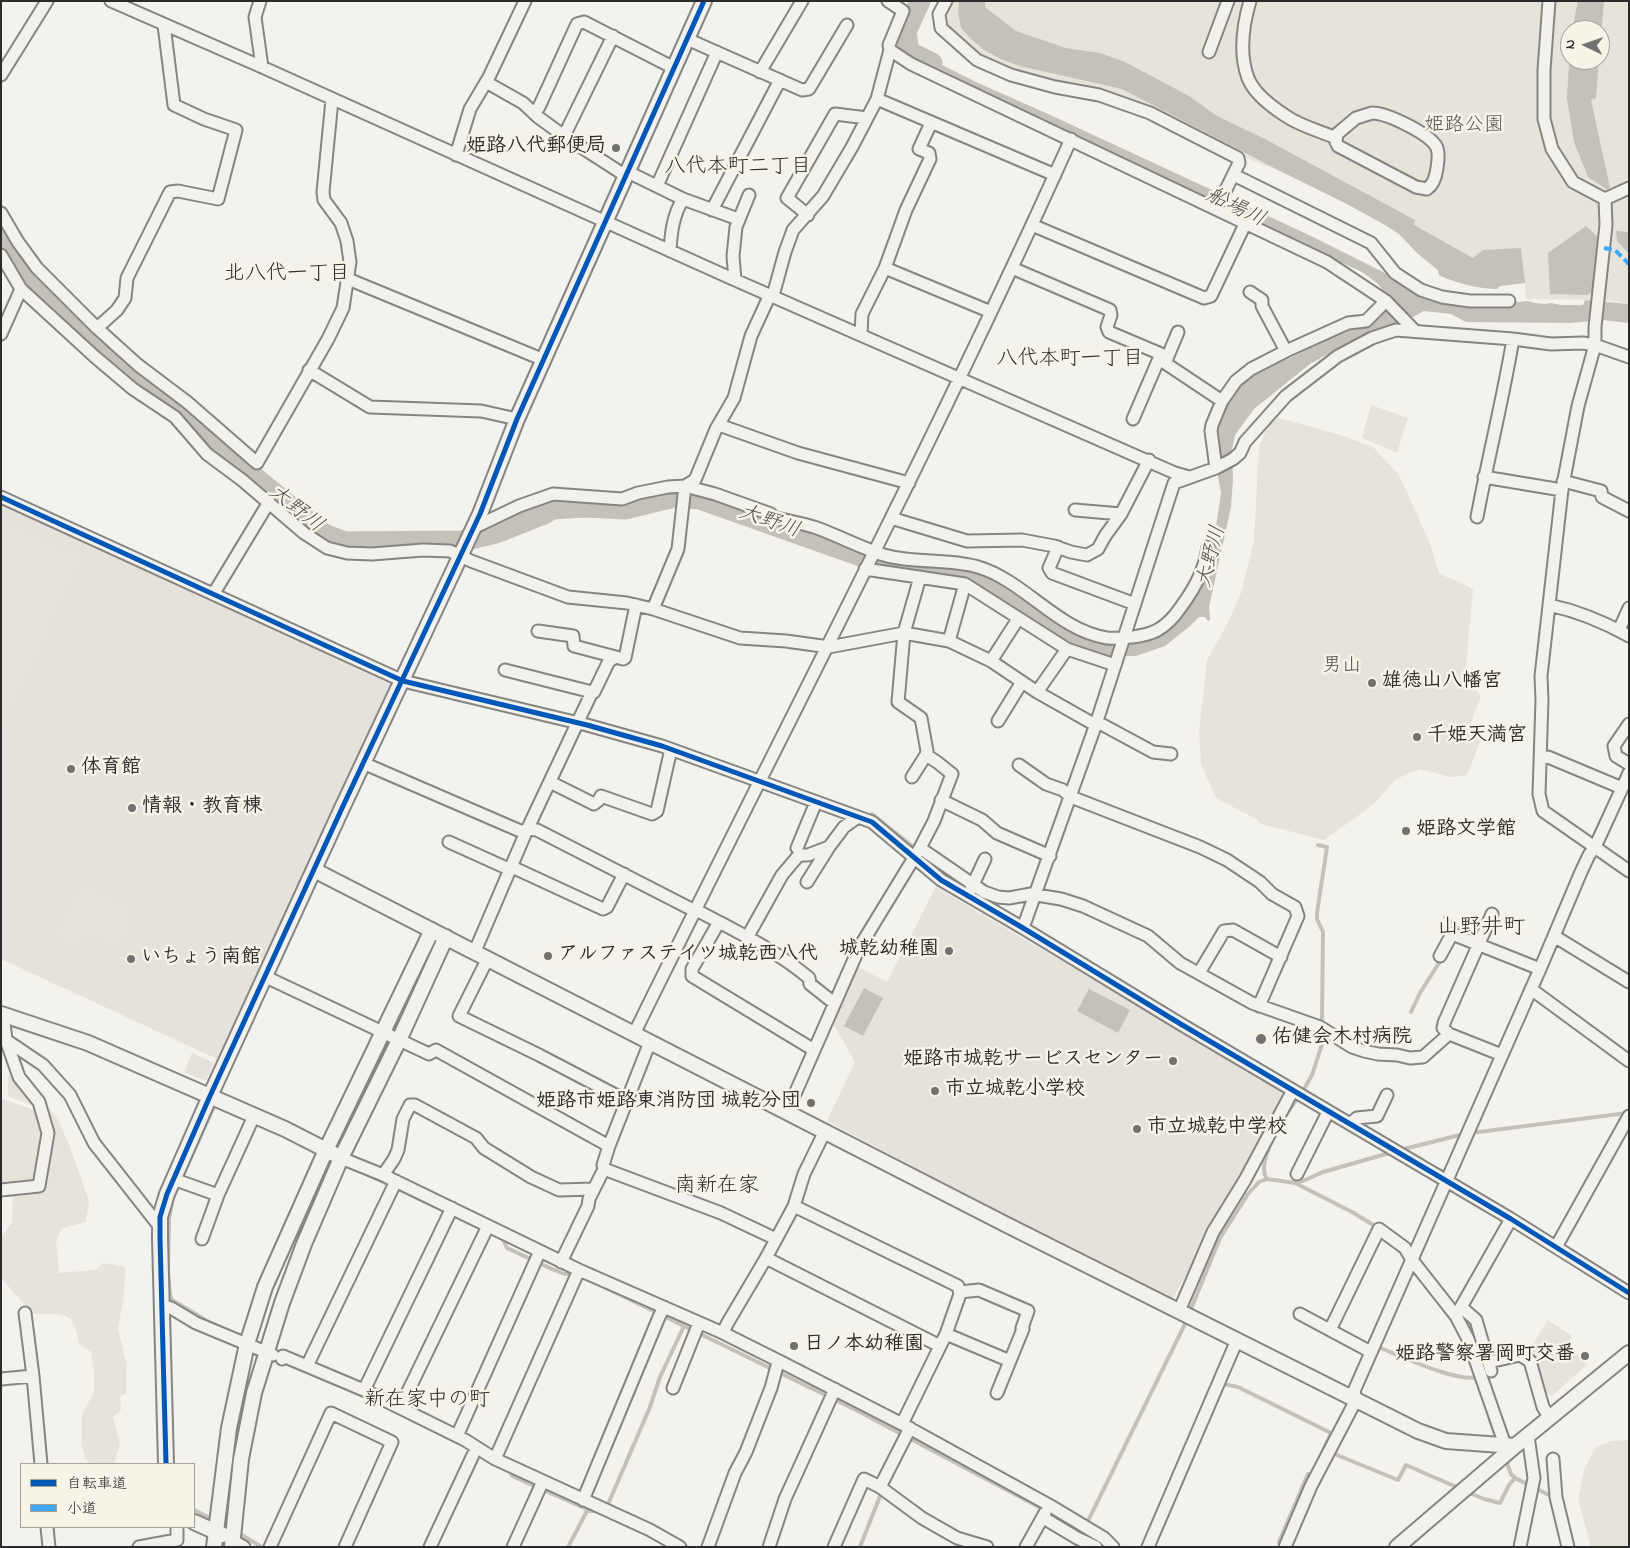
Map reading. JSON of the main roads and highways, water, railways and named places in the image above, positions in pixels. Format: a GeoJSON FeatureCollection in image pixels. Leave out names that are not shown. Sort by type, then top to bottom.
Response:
{"type":"FeatureCollection","features":[{"type":"Feature","properties":{"kind":"water"},"geometry":{"type":"Polygon","coordinates":[[[959,1],[985,1],[985,7],[1016,31],[1066,48],[1100,53],[1125,62],[1189,96],[1217,116],[1265,139],[1415,220],[1414,225],[1473,258],[1483,250],[1521,248],[1525,283],[1500,286],[1497,289],[1482,288],[1453,281],[1439,275],[1438,270],[1417,253],[1399,234],[1385,225],[1122,89],[1020,66],[1001,59],[984,50],[961,28],[958,13],[959,1]]]}},
{"type":"Feature","properties":{"kind":"water"},"geometry":{"type":"Polygon","coordinates":[[[1578,1],[1604,1],[1602,20],[1574,20],[1578,1]]]}},
{"type":"Feature","properties":{"kind":"water"},"geometry":{"type":"Polygon","coordinates":[[[898,44],[978,83],[1311,236],[1387,274],[1411,289],[1499,304],[1528,301],[1545,304],[1583,305],[1585,300],[1629,304],[1629,323],[1602,320],[1571,323],[1466,322],[1451,314],[1424,311],[1409,319],[1350,342],[1310,364],[1254,409],[1235,435],[1232,450],[1233,479],[1231,507],[1209,607],[1210,620],[1208,621],[1205,617],[1199,617],[1165,646],[1136,656],[1105,656],[1068,642],[1020,611],[1022,600],[1074,632],[1109,644],[1140,643],[1154,637],[1211,560],[1221,493],[1218,476],[1217,422],[1235,390],[1252,377],[1271,367],[1331,338],[1372,321],[1392,300],[1377,283],[1362,272],[910,57],[898,44]]]}},
{"type":"Feature","properties":{"kind":"water"},"geometry":{"type":"Polygon","coordinates":[[[1569,70],[1598,70],[1596,98],[1591,100],[1610,188],[1606,189],[1588,177],[1574,142],[1567,98],[1569,70]]]}},
{"type":"Feature","properties":{"kind":"water"},"geometry":{"type":"Polygon","coordinates":[[[1586,226],[1598,237],[1594,290],[1588,295],[1550,294],[1548,253],[1586,226]]]}},
{"type":"Feature","properties":{"kind":"water"},"geometry":{"type":"Polygon","coordinates":[[[1616,231],[1629,232],[1629,254],[1617,241],[1616,231]]]}},
{"type":"Feature","properties":{"kind":"water"},"geometry":{"type":"Polygon","coordinates":[[[864,988],[883,998],[863,1036],[844,1026],[864,988]]]}},
{"type":"Feature","properties":{"kind":"water"},"geometry":{"type":"Polygon","coordinates":[[[1089,989],[1130,1010],[1118,1033],[1077,1011],[1089,989]]]}},
{"type":"Feature","properties":{"kind":"waterway","name":"船場川"},"geometry":{"type":"LineString","coordinates":[[920,1],[906,32],[909,52],[932,63]]}},
{"type":"Feature","properties":{"kind":"waterway","name":"大野川"},"geometry":{"type":"LineString","coordinates":[[1,236],[14,257],[101,349],[183,412],[251,474],[324,534],[345,542],[462,541],[496,533],[552,509],[584,507],[625,509],[674,497],[700,499],[875,561],[924,570],[968,574],[987,581],[1045,622]]}},
{"type":"Feature","properties":{"kind":"waterway"},"geometry":{"type":"LineString","coordinates":[[872,814],[917,850]]}},
{"type":"Feature","properties":{"kind":"waterway"},"geometry":{"type":"LineString","coordinates":[[1318,845],[1327,847],[1317,913],[1317,919],[1323,932],[1322,1018],[1319,1026]]}},
{"type":"Feature","properties":{"kind":"waterway"},"geometry":{"type":"LineString","coordinates":[[1445,917],[1458,928],[1455,934]]}},
{"type":"Feature","properties":{"kind":"waterway"},"geometry":{"type":"LineString","coordinates":[[1411,1012],[1420,993],[1442,958]]}},
{"type":"Feature","properties":{"kind":"waterway"},"geometry":{"type":"LineString","coordinates":[[1255,1009],[1270,1015]]}},
{"type":"Feature","properties":{"kind":"waterway"},"geometry":{"type":"LineString","coordinates":[[1281,1122],[1312,1075],[1322,1044],[1318,1035],[1309,1029]]}},
{"type":"Feature","properties":{"kind":"waterway"},"geometry":{"type":"LineString","coordinates":[[216,1102],[173,1198],[169,1219],[168,1272],[172,1300],[222,1328]]}},
{"type":"Feature","properties":{"kind":"waterway"},"geometry":{"type":"LineString","coordinates":[[1471,1133],[1627,1113]]}},
{"type":"Feature","properties":{"kind":"waterway"},"geometry":{"type":"LineString","coordinates":[[1400,1150],[1464,1134]]}},
{"type":"Feature","properties":{"kind":"waterway"},"geometry":{"type":"LineString","coordinates":[[1267,1179],[1264,1164],[1273,1137]]}},
{"type":"Feature","properties":{"kind":"waterway"},"geometry":{"type":"LineString","coordinates":[[1086,1525],[1184,1326],[1220,1238],[1248,1194],[1259,1182],[1267,1179],[1295,1183],[1323,1172],[1393,1152]]}},
{"type":"Feature","properties":{"kind":"waterway"},"geometry":{"type":"LineString","coordinates":[[362,1172],[503,1239],[507,1248],[565,1274],[576,1273]]}},
{"type":"Feature","properties":{"kind":"waterway"},"geometry":{"type":"LineString","coordinates":[[1295,1183],[1354,1213],[1378,1228]]}},
{"type":"Feature","properties":{"kind":"waterway"},"geometry":{"type":"LineString","coordinates":[[602,1286],[856,1410],[1071,1524]]}},
{"type":"Feature","properties":{"kind":"waterway"},"geometry":{"type":"LineString","coordinates":[[606,1509],[650,1407],[660,1377],[684,1326]]}},
{"type":"Feature","properties":{"kind":"waterway"},"geometry":{"type":"LineString","coordinates":[[1378,1347],[1443,1373],[1469,1378],[1479,1377]]}},
{"type":"Feature","properties":{"kind":"waterway"},"geometry":{"type":"LineString","coordinates":[[1223,1384],[1238,1387],[1331,1433],[1321,1455]]}},
{"type":"Feature","properties":{"kind":"waterway"},"geometry":{"type":"LineString","coordinates":[[1489,1416],[1497,1440]]}},
{"type":"Feature","properties":{"kind":"waterway"},"geometry":{"type":"LineString","coordinates":[[1332,1451],[1332,1453],[1398,1480],[1406,1465],[1461,1489]]}},
{"type":"Feature","properties":{"kind":"waterway"},"geometry":{"type":"LineString","coordinates":[[1505,1458],[1511,1474],[1515,1478],[1553,1497]]}},
{"type":"Feature","properties":{"kind":"waterway"},"geometry":{"type":"LineString","coordinates":[[507,1469],[512,1476],[591,1511]]}},
{"type":"Feature","properties":{"kind":"waterway"},"geometry":{"type":"LineString","coordinates":[[1281,1547],[1282,1544],[1279,1542],[1308,1474],[1311,1476],[1313,1473]]}},
{"type":"Feature","properties":{"kind":"waterway"},"geometry":{"type":"LineString","coordinates":[[1467,1492],[1500,1503],[1509,1485],[1515,1478]]}},
{"type":"Feature","properties":{"kind":"waterway"},"geometry":{"type":"LineString","coordinates":[[860,1547],[882,1491]]}},
{"type":"Feature","properties":{"kind":"waterway"},"geometry":{"type":"LineString","coordinates":[[195,1510],[214,1520]]}},
{"type":"Feature","properties":{"kind":"waterway"},"geometry":{"type":"LineString","coordinates":[[568,1547],[587,1511],[599,1511]]}},
{"type":"Feature","properties":{"kind":"waterway"},"geometry":{"type":"LineString","coordinates":[[1075,1547],[1078,1543],[1080,1527]]}},
{"type":"Feature","properties":{"kind":"waterway"},"geometry":{"type":"LineString","coordinates":[[238,1533],[262,1547]]}},
{"type":"Feature","properties":{"kind":"place","name":"姫路八代郵便局"},"geometry":{"type":"Point","coordinates":[616,148]}},
{"type":"Feature","properties":{"kind":"place","name":"雄徳山八幡宮"},"geometry":{"type":"Point","coordinates":[1372,683]}},
{"type":"Feature","properties":{"kind":"place","name":"千姫天満宮"},"geometry":{"type":"Point","coordinates":[1417,737]}},
{"type":"Feature","properties":{"kind":"place","name":"体育館"},"geometry":{"type":"Point","coordinates":[71,769]}},
{"type":"Feature","properties":{"kind":"place","name":"情報・教育棟"},"geometry":{"type":"Point","coordinates":[132,808]}},
{"type":"Feature","properties":{"kind":"place","name":"姫路文学館"},"geometry":{"type":"Point","coordinates":[1406,831]}},
{"type":"Feature","properties":{"kind":"place","name":"城乾幼稚園"},"geometry":{"type":"Point","coordinates":[949,951]}},
{"type":"Feature","properties":{"kind":"place","name":"アルファステイツ城乾西八代"},"geometry":{"type":"Point","coordinates":[548,956]}},
{"type":"Feature","properties":{"kind":"place","name":"いちょう南館"},"geometry":{"type":"Point","coordinates":[131,959]}},
{"type":"Feature","properties":{"kind":"place","name":"佑健会木村病院"},"geometry":{"type":"Point","coordinates":[1261,1039]}},
{"type":"Feature","properties":{"kind":"place","name":"姫路市城乾サービスセンター"},"geometry":{"type":"Point","coordinates":[1173,1061]}},
{"type":"Feature","properties":{"kind":"place","name":"市立城乾小学校"},"geometry":{"type":"Point","coordinates":[935,1091]}},
{"type":"Feature","properties":{"kind":"place","name":"姫路市姫路東消防団 城乾分団"},"geometry":{"type":"Point","coordinates":[811,1103]}},
{"type":"Feature","properties":{"kind":"place","name":"市立城乾中学校"},"geometry":{"type":"Point","coordinates":[1137,1129]}},
{"type":"Feature","properties":{"kind":"place","name":"日ノ本幼稚園"},"geometry":{"type":"Point","coordinates":[794,1346]}},
{"type":"Feature","properties":{"kind":"place","name":"姫路警察署岡町交番"},"geometry":{"type":"Point","coordinates":[1585,1356]}},
{"type":"Feature","properties":{"kind":"district","name":"八代本町二丁目"},"geometry":{"type":"Point","coordinates":[738,169]}},
{"type":"Feature","properties":{"kind":"district","name":"北八代一丁目"},"geometry":{"type":"Point","coordinates":[287,276]}},
{"type":"Feature","properties":{"kind":"district","name":"八代本町一丁目"},"geometry":{"type":"Point","coordinates":[1070,361]}},
{"type":"Feature","properties":{"kind":"district","name":"山野井町"},"geometry":{"type":"Point","coordinates":[1481,929]}},
{"type":"Feature","properties":{"kind":"district","name":"南新在家"},"geometry":{"type":"Point","coordinates":[717,1188]}},
{"type":"Feature","properties":{"kind":"district","name":"新在家中の町"},"geometry":{"type":"Point","coordinates":[427,1402]}},
{"type":"Feature","properties":{"kind":"park label","name":"姫路公園"},"geometry":{"type":"Point","coordinates":[1464,127]}},
{"type":"Feature","properties":{"kind":"park label","name":"男山"},"geometry":{"type":"Point","coordinates":[1342,668]}}]}
